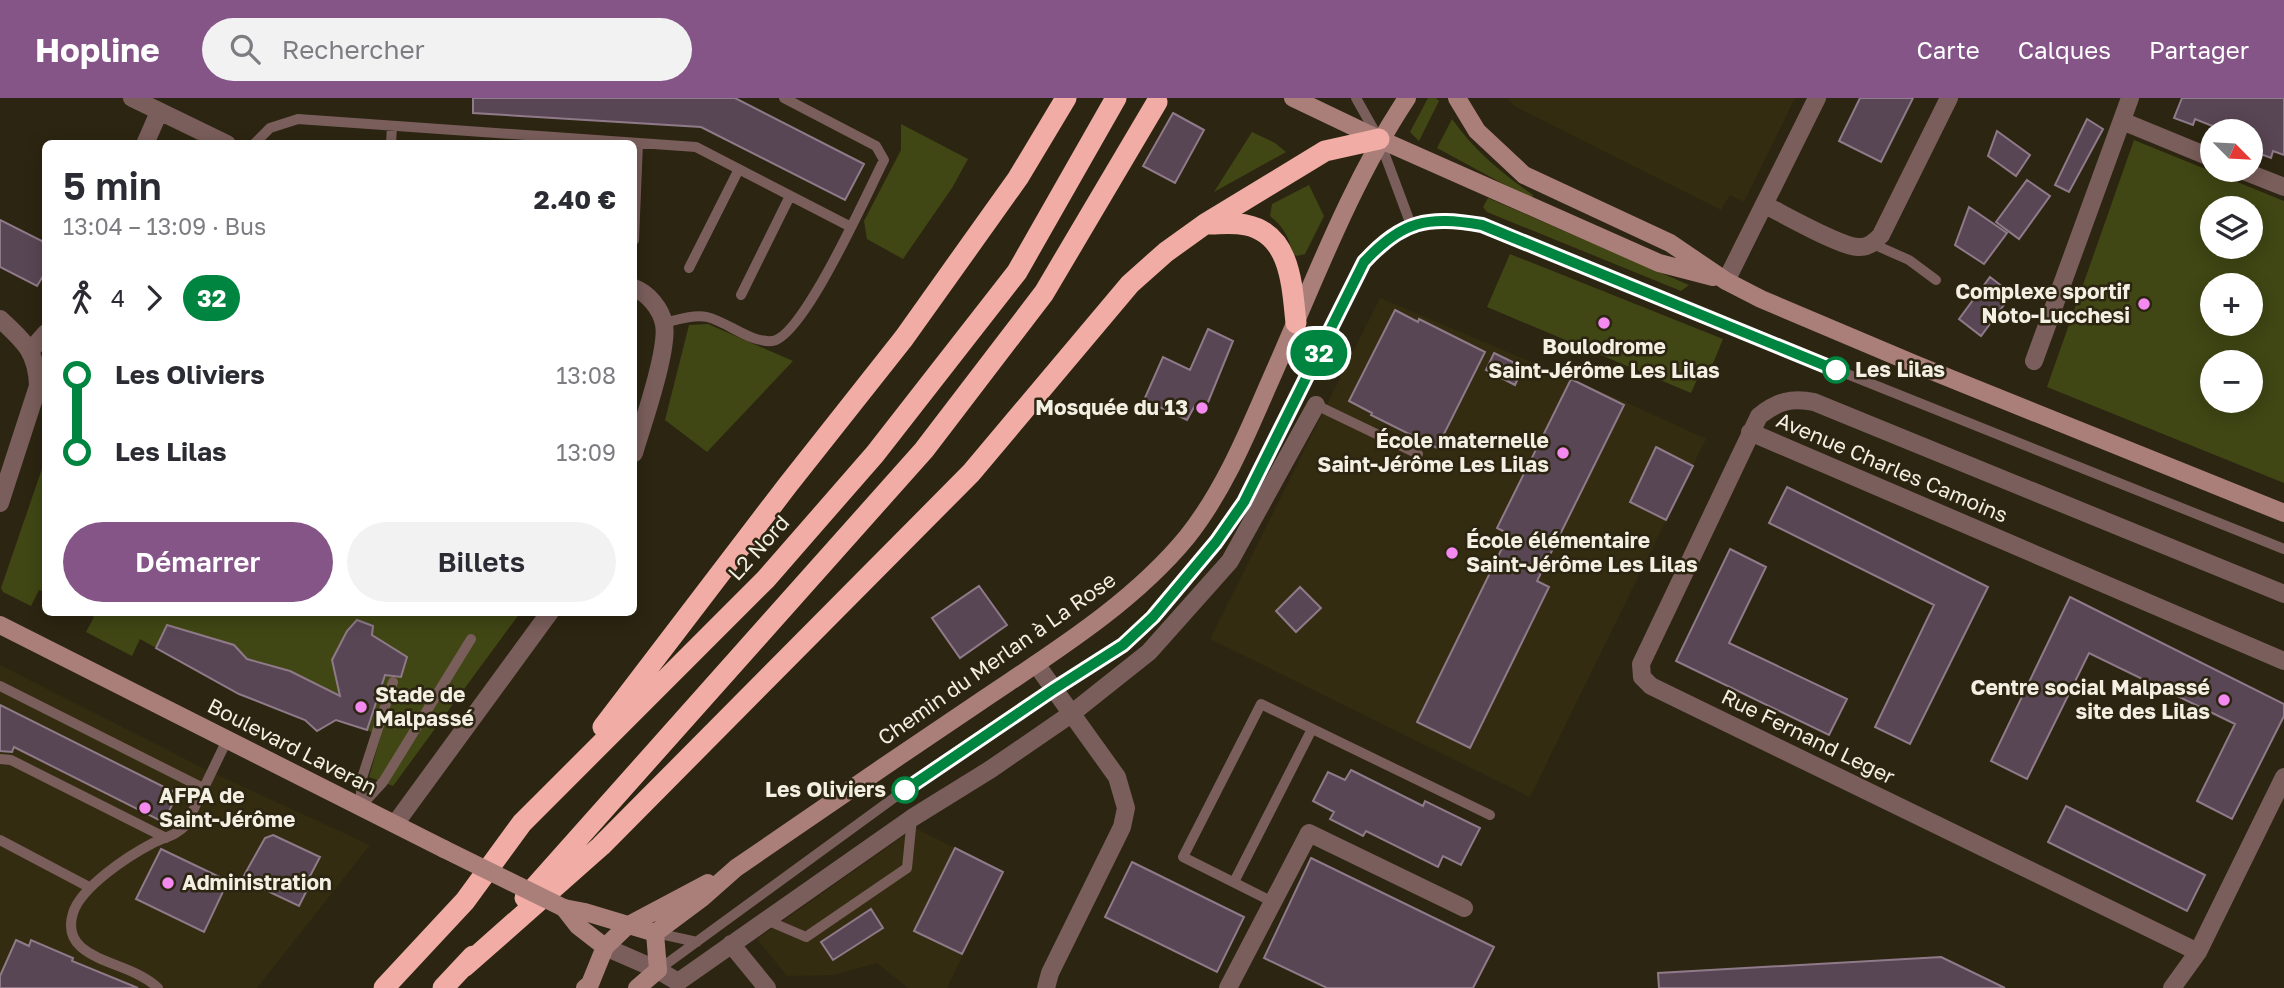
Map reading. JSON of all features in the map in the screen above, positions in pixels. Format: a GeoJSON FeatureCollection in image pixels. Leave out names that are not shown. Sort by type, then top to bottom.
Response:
{"type":"FeatureCollection","features":[{"type":"Feature","properties":{"kind":"highway"},"geometry":{"type":"LineString","coordinates":[[522,823],[586,749],[904,338],[1018,178],[1066,98]]}},
{"type":"Feature","properties":{"kind":"highway","name":"L2 Nord"},"geometry":{"type":"LineString","coordinates":[[384,988],[465,901],[522,823],[766,579],[875,454],[1017,272],[1116,98]]}},
{"type":"Feature","properties":{"kind":"highway"},"geometry":{"type":"LineString","coordinates":[[443,988],[924,450],[1044,293],[1157,102]]}},
{"type":"Feature","properties":{"kind":"highway"},"geometry":{"type":"LineString","coordinates":[[464,967],[601,846],[971,473],[1130,284],[1166,252],[1205,224],[1325,151],[1380,139]]}},
{"type":"Feature","properties":{"kind":"highway"},"geometry":{"type":"LineString","coordinates":[[1205,224],[1246,225],[1261,229],[1272,238],[1282,251],[1288,268],[1296,323]]}},
{"type":"Feature","properties":{"kind":"street"},"geometry":{"type":"LineString","coordinates":[[132,98],[219,140]]}},
{"type":"Feature","properties":{"kind":"street"},"geometry":{"type":"LineString","coordinates":[[1293,98],[1659,263],[1726,281]]}},
{"type":"Feature","properties":{"kind":"street","name":"Chemin du Merlan à La Rose"},"geometry":{"type":"LineString","coordinates":[[585,988],[590,984],[605,947],[627,926],[736,868],[1036,664],[1134,590],[1187,537],[1218,490],[1254,417],[1346,207],[1380,139],[1407,98]]}},
{"type":"Feature","properties":{"kind":"street"},"geometry":{"type":"LineString","coordinates":[[1457,98],[1477,131],[1524,175],[1670,243],[1726,281],[1917,365],[2284,513]]}},
{"type":"Feature","properties":{"kind":"street"},"geometry":{"type":"LineString","coordinates":[[1726,281],[1817,98]]}},
{"type":"Feature","properties":{"kind":"street"},"geometry":{"type":"LineString","coordinates":[[1765,205],[1842,243],[1858,248],[1877,239],[1949,98]]}},
{"type":"Feature","properties":{"kind":"street"},"geometry":{"type":"LineString","coordinates":[[2034,361],[2130,98]]}},
{"type":"Feature","properties":{"kind":"street"},"geometry":{"type":"LineString","coordinates":[[147,140],[159,112]]}},
{"type":"Feature","properties":{"kind":"street"},"geometry":{"type":"LineString","coordinates":[[2122,121],[2200,153]]}},
{"type":"Feature","properties":{"kind":"street"},"geometry":{"type":"LineString","coordinates":[[2263,179],[2284,187]]}},
{"type":"Feature","properties":{"kind":"street"},"geometry":{"type":"LineString","coordinates":[[637,289],[643,291],[657,307],[664,323],[665,343],[637,442]]}},
{"type":"Feature","properties":{"kind":"street"},"geometry":{"type":"LineString","coordinates":[[0,318],[31,350],[38,369],[38,386],[0,503]]}},
{"type":"Feature","properties":{"kind":"street"},"geometry":{"type":"LineString","coordinates":[[31,350],[42,338]]}},
{"type":"Feature","properties":{"kind":"street","name":"Avenue Charles Camoins"},"geometry":{"type":"LineString","coordinates":[[2284,594],[1814,402],[1798,398],[1782,401],[1759,416],[1750,432],[2284,661]]}},
{"type":"Feature","properties":{"kind":"street"},"geometry":{"type":"LineString","coordinates":[[605,947],[659,970],[678,982],[764,919],[912,818],[991,769],[1071,714],[1149,652],[1230,561],[1316,405]]}},
{"type":"Feature","properties":{"kind":"street","name":"Rue Fernand Leger"},"geometry":{"type":"LineString","coordinates":[[1750,432],[1647,647],[1641,664],[1642,677],[1651,686],[2198,952]]}},
{"type":"Feature","properties":{"kind":"street"},"geometry":{"type":"LineString","coordinates":[[395,824],[547,616]]}},
{"type":"Feature","properties":{"kind":"street","name":"Boulevard Laveran"},"geometry":{"type":"LineString","coordinates":[[0,625],[564,908],[627,926]]}},
{"type":"Feature","properties":{"kind":"street"},"geometry":{"type":"LineString","coordinates":[[1036,664],[1117,777],[1126,808],[1122,827],[1050,973],[1046,988]]}},
{"type":"Feature","properties":{"kind":"street"},"geometry":{"type":"LineString","coordinates":[[2172,988],[2198,952],[2284,777]]}},
{"type":"Feature","properties":{"kind":"street"},"geometry":{"type":"LineString","coordinates":[[1228,988],[1309,833],[1464,908]]}},
{"type":"Feature","properties":{"kind":"street","name":"Chemin du Merlan à La Rose"},"geometry":{"type":"LineString","coordinates":[[655,933],[702,898],[736,868]]}},
{"type":"Feature","properties":{"kind":"street","name":"Boulevard Laveran"},"geometry":{"type":"LineString","coordinates":[[564,908],[578,926],[605,947]]}},
{"type":"Feature","properties":{"kind":"street"},"geometry":{"type":"LineString","coordinates":[[627,926],[655,933],[659,970]]}},
{"type":"Feature","properties":{"kind":"street"},"geometry":{"type":"LineString","coordinates":[[731,944],[767,988]]}},
{"type":"Feature","properties":{"kind":"street"},"geometry":{"type":"LineString","coordinates":[[637,988],[659,970]]}},
{"type":"Feature","properties":{"kind":"lane"},"geometry":{"type":"LineString","coordinates":[[664,323],[705,316],[756,338],[773,341],[788,333],[812,300],[884,160],[876,146],[784,98]]}},
{"type":"Feature","properties":{"kind":"lane"},"geometry":{"type":"LineString","coordinates":[[1356,98],[1380,139],[1411,225]]}},
{"type":"Feature","properties":{"kind":"lane"},"geometry":{"type":"LineString","coordinates":[[258,140],[270,128],[298,119],[554,140]]}},
{"type":"Feature","properties":{"kind":"lane"},"geometry":{"type":"LineString","coordinates":[[391,140],[392,125]]}},
{"type":"Feature","properties":{"kind":"lane"},"geometry":{"type":"LineString","coordinates":[[449,140],[450,130]]}},
{"type":"Feature","properties":{"kind":"lane"},"geometry":{"type":"LineString","coordinates":[[637,167],[638,143],[696,147],[850,227]]}},
{"type":"Feature","properties":{"kind":"lane"},"geometry":{"type":"LineString","coordinates":[[689,268],[739,169]]}},
{"type":"Feature","properties":{"kind":"lane"},"geometry":{"type":"LineString","coordinates":[[741,295],[790,195]]}},
{"type":"Feature","properties":{"kind":"lane"},"geometry":{"type":"LineString","coordinates":[[659,970],[902,792],[1123,645],[1153,617],[1216,542],[1244,502],[1364,262],[1381,244],[1411,225],[1451,220],[1482,225],[2284,549]]}},
{"type":"Feature","properties":{"kind":"lane"},"geometry":{"type":"LineString","coordinates":[[1877,239],[1936,280]]}},
{"type":"Feature","properties":{"kind":"lane"},"geometry":{"type":"LineString","coordinates":[[1316,405],[1418,454]]}},
{"type":"Feature","properties":{"kind":"lane"},"geometry":{"type":"LineString","coordinates":[[360,807],[383,782],[471,639]]}},
{"type":"Feature","properties":{"kind":"lane"},"geometry":{"type":"LineString","coordinates":[[360,807],[362,778],[393,682]]}},
{"type":"Feature","properties":{"kind":"lane"},"geometry":{"type":"LineString","coordinates":[[0,686],[203,788]]}},
{"type":"Feature","properties":{"kind":"lane"},"geometry":{"type":"LineString","coordinates":[[1272,902],[1183,857],[1261,704],[1490,815]]}},
{"type":"Feature","properties":{"kind":"lane"},"geometry":{"type":"LineString","coordinates":[[1234,882],[1312,729]]}},
{"type":"Feature","properties":{"kind":"lane"},"geometry":{"type":"LineString","coordinates":[[158,988],[147,978],[83,949],[75,940],[70,924],[76,902],[89,887],[152,844],[179,833],[186,825],[227,740]]}},
{"type":"Feature","properties":{"kind":"lane"},"geometry":{"type":"LineString","coordinates":[[0,759],[11,760],[166,838]]}},
{"type":"Feature","properties":{"kind":"lane"},"geometry":{"type":"LineString","coordinates":[[764,919],[806,937],[907,868],[912,818]]}},
{"type":"Feature","properties":{"kind":"lane"},"geometry":{"type":"LineString","coordinates":[[0,841],[89,887]]}},
{"type":"Feature","properties":{"kind":"lane"},"geometry":{"type":"LineString","coordinates":[[655,933],[697,942]]}},
{"type":"Feature","properties":{"kind":"shaded area"},"geometry":{"type":"Polygon","coordinates":[[[1507,98],[1795,98],[1744,202],[1730,195],[1721,210],[1516,107],[1507,98]]]}},
{"type":"Feature","properties":{"kind":"shaded area","name":"École élémentaire Saint-Jérôme Les Lilas"},"geometry":{"type":"Polygon","coordinates":[[[1380,298],[1626,402],[1706,439],[1530,797],[1210,639],[1380,298]]]}},
{"type":"Feature","properties":{"kind":"shaded area","name":"AFPA de Saint-Jérôme"},"geometry":{"type":"Polygon","coordinates":[[[0,665],[211,772],[370,845],[257,988],[0,988],[0,665]]]}},
{"type":"Feature","properties":{"kind":"shaded area"},"geometry":{"type":"Polygon","coordinates":[[[915,828],[1003,872],[947,988],[908,988],[877,963],[834,975],[787,976],[757,939],[915,828]]]}},
{"type":"Feature","properties":{"kind":"green space"},"geometry":{"type":"Polygon","coordinates":[[[1428,98],[1436,98],[1439,101],[1419,141],[1410,132],[1428,98]]]}},
{"type":"Feature","properties":{"kind":"green space"},"geometry":{"type":"Polygon","coordinates":[[[1452,119],[1489,160],[1533,195],[1531,199],[1437,148],[1452,119]]]}},
{"type":"Feature","properties":{"kind":"green space"},"geometry":{"type":"Polygon","coordinates":[[[901,124],[968,159],[952,188],[903,259],[867,239],[864,221],[901,150],[901,124]]]}},
{"type":"Feature","properties":{"kind":"green space"},"geometry":{"type":"Polygon","coordinates":[[[1252,132],[1275,143],[1286,152],[1214,192],[1252,132]]]}},
{"type":"Feature","properties":{"kind":"green space","name":"Complexe sportif Noto-Lucchesi"},"geometry":{"type":"Polygon","coordinates":[[[2134,140],[2200,167],[2200,182],[2237,182],[2284,201],[2284,483],[2047,387],[2134,140]]]}},
{"type":"Feature","properties":{"kind":"green space"},"geometry":{"type":"Polygon","coordinates":[[[1309,185],[1324,216],[1305,254],[1297,256],[1293,254],[1282,229],[1270,216],[1272,204],[1309,185]]]}},
{"type":"Feature","properties":{"kind":"green space"},"geometry":{"type":"Polygon","coordinates":[[[1488,198],[1689,285],[1681,291],[1487,212],[1483,207],[1488,198]]]}},
{"type":"Feature","properties":{"kind":"green space","name":"Boulodrome Saint-Jérôme Les Lilas"},"geometry":{"type":"Polygon","coordinates":[[[1510,254],[1723,339],[1707,378],[1699,375],[1691,393],[1487,307],[1510,254]]]}},
{"type":"Feature","properties":{"kind":"green space"},"geometry":{"type":"Polygon","coordinates":[[[708,324],[793,361],[707,452],[665,420],[689,325],[708,324]]]}},
{"type":"Feature","properties":{"kind":"green space"},"geometry":{"type":"Polygon","coordinates":[[[42,469],[42,591],[39,590],[31,606],[3,592],[1,588],[42,469]]]}},
{"type":"Feature","properties":{"kind":"green space","name":"Stade de Malpassé"},"geometry":{"type":"Polygon","coordinates":[[[518,616],[393,786],[369,777],[381,735],[336,720],[317,731],[305,720],[239,694],[140,639],[132,656],[86,632],[94,617],[518,616]]]}},
{"type":"Feature","properties":{"kind":"building"},"geometry":{"type":"Polygon","coordinates":[[[473,98],[735,98],[864,164],[845,200],[701,127],[473,113],[473,98]]]}},
{"type":"Feature","properties":{"kind":"building"},"geometry":{"type":"Polygon","coordinates":[[[1860,98],[1913,98],[1881,162],[1839,141],[1860,98]]]}},
{"type":"Feature","properties":{"kind":"building"},"geometry":{"type":"Polygon","coordinates":[[[2182,98],[2284,98],[2284,155],[2273,151],[2271,158],[2263,155],[2263,119],[2195,119],[2193,125],[2174,118],[2182,98]]]}},
{"type":"Feature","properties":{"kind":"building"},"geometry":{"type":"Polygon","coordinates":[[[1173,113],[1204,130],[1175,183],[1143,166],[1173,113]]]}},
{"type":"Feature","properties":{"kind":"building"},"geometry":{"type":"Polygon","coordinates":[[[2087,119],[2103,129],[2069,192],[2055,185],[2087,119]]]}},
{"type":"Feature","properties":{"kind":"building"},"geometry":{"type":"Polygon","coordinates":[[[1997,131],[2030,155],[2016,176],[1988,156],[1997,131]]]}},
{"type":"Feature","properties":{"kind":"building"},"geometry":{"type":"Polygon","coordinates":[[[2027,180],[2050,196],[2019,239],[1996,222],[2027,180]]]}},
{"type":"Feature","properties":{"kind":"building"},"geometry":{"type":"Polygon","coordinates":[[[1969,207],[2007,233],[1984,264],[1955,245],[1969,207]]]}},
{"type":"Feature","properties":{"kind":"building"},"geometry":{"type":"Polygon","coordinates":[[[0,220],[42,241],[42,278],[37,286],[0,267],[0,220]]]}},
{"type":"Feature","properties":{"kind":"building"},"geometry":{"type":"Polygon","coordinates":[[[1990,277],[2012,294],[1981,336],[1959,319],[1990,277]]]}},
{"type":"Feature","properties":{"kind":"building"},"geometry":{"type":"Polygon","coordinates":[[[1395,310],[1485,352],[1437,448],[1349,401],[1395,310]]]}},
{"type":"Feature","properties":{"kind":"building"},"geometry":{"type":"Polygon","coordinates":[[[1208,329],[1233,341],[1204,412],[1194,407],[1187,420],[1144,400],[1163,357],[1190,370],[1208,329]]]}},
{"type":"Feature","properties":{"kind":"building"},"geometry":{"type":"Polygon","coordinates":[[[1494,353],[1523,367],[1515,385],[1486,370],[1494,353]]]}},
{"type":"Feature","properties":{"kind":"building"},"geometry":{"type":"Polygon","coordinates":[[[1571,379],[1624,405],[1537,581],[1549,587],[1470,748],[1417,722],[1509,534],[1497,528],[1571,379]]]}},
{"type":"Feature","properties":{"kind":"building"},"geometry":{"type":"Polygon","coordinates":[[[1656,447],[1693,466],[1666,520],[1630,502],[1656,447]]]}},
{"type":"Feature","properties":{"kind":"building"},"geometry":{"type":"Polygon","coordinates":[[[1787,487],[1988,587],[1910,744],[1875,727],[1934,605],[1769,523],[1787,487]]]}},
{"type":"Feature","properties":{"kind":"building"},"geometry":{"type":"Polygon","coordinates":[[[1730,549],[1766,567],[1729,643],[1847,699],[1829,735],[1676,661],[1730,549]]]}},
{"type":"Feature","properties":{"kind":"building"},"geometry":{"type":"Polygon","coordinates":[[[979,586],[1007,625],[960,658],[932,618],[979,586]]]}},
{"type":"Feature","properties":{"kind":"building"},"geometry":{"type":"Polygon","coordinates":[[[1300,587],[1321,608],[1296,632],[1276,611],[1300,587]]]}},
{"type":"Feature","properties":{"kind":"building"},"geometry":{"type":"Polygon","coordinates":[[[2070,597],[2284,704],[2284,716],[2232,819],[2197,801],[2235,724],[2089,653],[2027,779],[1991,761],[2070,597]]]}},
{"type":"Feature","properties":{"kind":"building"},"geometry":{"type":"Polygon","coordinates":[[[357,620],[373,626],[372,635],[407,657],[401,677],[385,675],[367,730],[336,720],[317,731],[305,720],[239,694],[156,648],[167,625],[234,645],[247,659],[290,671],[340,696],[332,660],[347,631],[357,620]]]}},
{"type":"Feature","properties":{"kind":"building"},"geometry":{"type":"Polygon","coordinates":[[[0,705],[178,794],[163,822],[14,747],[12,752],[0,751],[0,705]]]}},
{"type":"Feature","properties":{"kind":"building"},"geometry":{"type":"Polygon","coordinates":[[[1351,770],[1423,806],[1425,801],[1480,828],[1461,865],[1443,856],[1438,867],[1366,831],[1363,836],[1330,819],[1334,812],[1313,801],[1328,772],[1345,780],[1351,770]]]}},
{"type":"Feature","properties":{"kind":"building"},"geometry":{"type":"Polygon","coordinates":[[[2066,806],[2205,875],[2187,911],[2048,842],[2066,806]]]}},
{"type":"Feature","properties":{"kind":"building"},"geometry":{"type":"Polygon","coordinates":[[[273,835],[320,857],[299,906],[242,879],[265,838],[273,835]]]}},
{"type":"Feature","properties":{"kind":"building"},"geometry":{"type":"Polygon","coordinates":[[[955,848],[1003,872],[962,954],[914,931],[955,848]]]}},
{"type":"Feature","properties":{"kind":"building"},"geometry":{"type":"Polygon","coordinates":[[[161,849],[228,881],[204,932],[136,899],[161,849]]]}},
{"type":"Feature","properties":{"kind":"building"},"geometry":{"type":"Polygon","coordinates":[[[1311,858],[1494,947],[1473,988],[1327,988],[1264,958],[1311,858]]]}},
{"type":"Feature","properties":{"kind":"building"},"geometry":{"type":"Polygon","coordinates":[[[1132,862],[1244,917],[1217,972],[1105,917],[1132,862]]]}},
{"type":"Feature","properties":{"kind":"building"},"geometry":{"type":"Polygon","coordinates":[[[871,909],[883,928],[833,960],[821,942],[871,909]]]}},
{"type":"Feature","properties":{"kind":"building"},"geometry":{"type":"Polygon","coordinates":[[[16,940],[29,946],[31,940],[73,958],[72,961],[138,988],[0,988],[0,976],[16,940]]]}},
{"type":"Feature","properties":{"kind":"building"},"geometry":{"type":"Polygon","coordinates":[[[1941,957],[2005,988],[1659,988],[1658,973],[1941,957]]]}},
{"type":"Feature","properties":{"kind":"bus line","name":"32"},"geometry":{"type":"LineString","coordinates":[[905,790],[1123,645],[1153,617],[1216,542],[1244,502],[1364,262],[1381,244],[1411,225],[1451,220],[1482,225],[1836,370]]}},
{"type":"Feature","properties":{"kind":"place","name":"Complexe sportif Noto-Lucchesi"},"geometry":{"type":"Point","coordinates":[2144,304]}},
{"type":"Feature","properties":{"kind":"place","name":"Boulodrome Saint-Jérôme Les Lilas"},"geometry":{"type":"Point","coordinates":[1604,323]}},
{"type":"Feature","properties":{"kind":"place","name":"Les Lilas"},"geometry":{"type":"Point","coordinates":[1836,370]}},
{"type":"Feature","properties":{"kind":"place","name":"Mosquée du 13"},"geometry":{"type":"Point","coordinates":[1202,408]}},
{"type":"Feature","properties":{"kind":"place","name":"École maternelle Saint-Jérôme Les Lilas"},"geometry":{"type":"Point","coordinates":[1563,453]}},
{"type":"Feature","properties":{"kind":"place","name":"École élémentaire Saint-Jérôme Les Lilas"},"geometry":{"type":"Point","coordinates":[1452,553]}},
{"type":"Feature","properties":{"kind":"place","name":"Centre social Malpassé site des Lilas"},"geometry":{"type":"Point","coordinates":[2224,700]}},
{"type":"Feature","properties":{"kind":"place","name":"Stade de Malpassé"},"geometry":{"type":"Point","coordinates":[361,707]}},
{"type":"Feature","properties":{"kind":"place","name":"Les Oliviers"},"geometry":{"type":"Point","coordinates":[905,790]}},
{"type":"Feature","properties":{"kind":"place","name":"AFPA de Saint-Jérôme"},"geometry":{"type":"Point","coordinates":[145,808]}},
{"type":"Feature","properties":{"kind":"place","name":"Administration"},"geometry":{"type":"Point","coordinates":[168,883]}}]}
